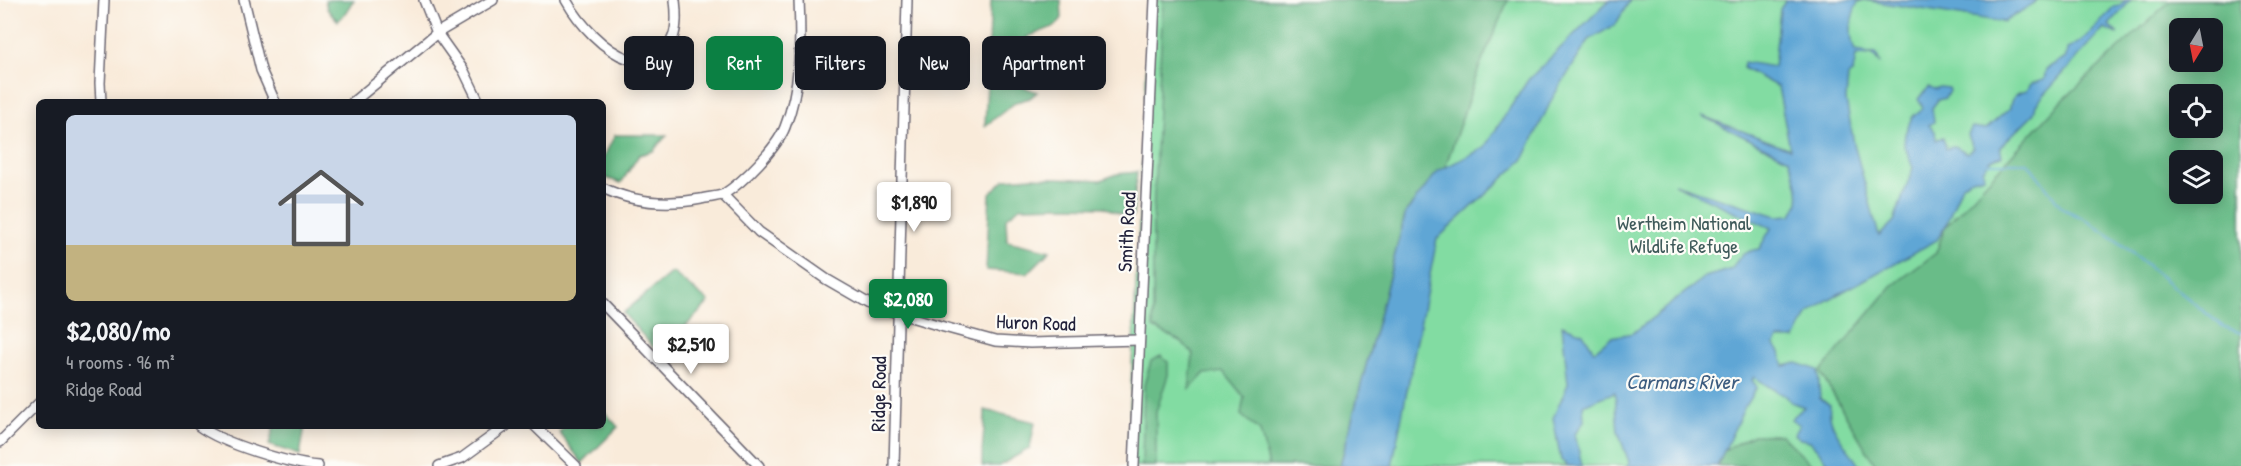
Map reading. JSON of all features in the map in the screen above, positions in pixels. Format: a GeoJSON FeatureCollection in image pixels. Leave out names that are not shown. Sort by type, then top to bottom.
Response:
{"type":"FeatureCollection","features":[{"type":"Feature","properties":{"kind":"street"},"geometry":{"type":"LineString","coordinates":[[101,99],[104,0]]}},
{"type":"Feature","properties":{"kind":"street"},"geometry":{"type":"LineString","coordinates":[[244,0],[261,70],[274,99]]}},
{"type":"Feature","properties":{"kind":"street"},"geometry":{"type":"LineString","coordinates":[[424,0],[437,33],[464,71],[478,99]]}},
{"type":"Feature","properties":{"kind":"street"},"geometry":{"type":"LineString","coordinates":[[357,99],[437,33],[493,0]]}},
{"type":"Feature","properties":{"kind":"street"},"geometry":{"type":"LineString","coordinates":[[566,0],[593,34],[615,53],[631,60],[646,60],[661,55],[671,44],[677,15],[675,0]]}},
{"type":"Feature","properties":{"kind":"street"},"geometry":{"type":"LineString","coordinates":[[606,189],[654,203],[679,203],[723,195],[776,146],[785,126],[798,69],[801,41],[799,0]]}},
{"type":"Feature","properties":{"kind":"street","name":"Ridge Road"},"geometry":{"type":"LineString","coordinates":[[894,466],[907,0]]}},
{"type":"Feature","properties":{"kind":"street","name":"Smith Road"},"geometry":{"type":"LineString","coordinates":[[1134,466],[1155,0]]}},
{"type":"Feature","properties":{"kind":"street"},"geometry":{"type":"LineString","coordinates":[[475,92],[483,99]]}},
{"type":"Feature","properties":{"kind":"street","name":"Huron Road"},"geometry":{"type":"LineString","coordinates":[[723,195],[759,232],[826,279],[871,304],[995,340],[1030,343],[1139,340]]}},
{"type":"Feature","properties":{"kind":"street"},"geometry":{"type":"LineString","coordinates":[[606,307],[759,466]]}},
{"type":"Feature","properties":{"kind":"street"},"geometry":{"type":"LineString","coordinates":[[0,442],[36,406]]}},
{"type":"Feature","properties":{"kind":"street"},"geometry":{"type":"LineString","coordinates":[[204,429],[222,439],[252,450],[315,466]]}},
{"type":"Feature","properties":{"kind":"street"},"geometry":{"type":"LineString","coordinates":[[439,466],[462,458],[502,429]]}},
{"type":"Feature","properties":{"kind":"street"},"geometry":{"type":"LineString","coordinates":[[538,429],[576,466]]}},
{"type":"Feature","properties":{"kind":"green space"},"geometry":{"type":"Polygon","coordinates":[[[325,0],[354,0],[338,21],[327,9],[325,0]]]}},
{"type":"Feature","properties":{"kind":"green space"},"geometry":{"type":"Polygon","coordinates":[[[991,0],[1061,0],[1062,18],[1056,26],[1030,36],[989,36],[991,0]]]}},
{"type":"Feature","properties":{"kind":"green space","name":"Wertheim National Wildlife Refuge"},"geometry":{"type":"Polygon","coordinates":[[[1150,0],[2241,0],[2241,466],[1127,466],[1150,0]]]}},
{"type":"Feature","properties":{"kind":"green space"},"geometry":{"type":"Polygon","coordinates":[[[1163,0],[1508,0],[1478,71],[1445,168],[1438,172],[1406,212],[1340,466],[1269,466],[1260,431],[1241,415],[1244,397],[1224,372],[1204,374],[1189,390],[1193,354],[1182,342],[1153,328],[1153,218],[1163,0]]]}},
{"type":"Feature","properties":{"kind":"green space"},"geometry":{"type":"Polygon","coordinates":[[[2171,0],[2241,0],[2241,466],[1876,466],[1820,372],[1892,286],[1936,253],[1945,227],[2059,104],[2171,0]]]}},
{"type":"Feature","properties":{"kind":"green space"},"geometry":{"type":"Polygon","coordinates":[[[987,90],[1037,92],[1030,98],[1016,102],[985,126],[987,90]]]}},
{"type":"Feature","properties":{"kind":"green space"},"geometry":{"type":"Polygon","coordinates":[[[615,135],[667,135],[653,151],[639,155],[621,183],[606,178],[606,152],[615,135]]]}},
{"type":"Feature","properties":{"kind":"green space"},"geometry":{"type":"Polygon","coordinates":[[[1137,172],[1133,216],[1127,217],[1104,207],[1020,207],[1006,218],[1007,241],[1050,251],[1028,273],[986,270],[990,193],[1005,179],[1032,177],[1101,180],[1117,174],[1137,172]]]}},
{"type":"Feature","properties":{"kind":"green space"},"geometry":{"type":"Polygon","coordinates":[[[672,272],[709,302],[685,327],[694,348],[670,366],[623,313],[672,272]]]}},
{"type":"Feature","properties":{"kind":"green space"},"geometry":{"type":"Polygon","coordinates":[[[1161,356],[1168,362],[1168,375],[1156,412],[1156,466],[1142,466],[1144,385],[1151,361],[1161,356]]]}},
{"type":"Feature","properties":{"kind":"green space"},"geometry":{"type":"Polygon","coordinates":[[[985,410],[1035,422],[1030,448],[999,466],[982,466],[985,410]]]}},
{"type":"Feature","properties":{"kind":"green space"},"geometry":{"type":"Polygon","coordinates":[[[606,413],[618,427],[582,463],[559,432],[563,429],[606,429],[606,413]]]}},
{"type":"Feature","properties":{"kind":"green space"},"geometry":{"type":"Polygon","coordinates":[[[273,429],[304,429],[300,455],[269,445],[273,429]]]}},
{"type":"Feature","properties":{"kind":"green space"},"geometry":{"type":"Polygon","coordinates":[[[1753,435],[1781,435],[1813,466],[1718,466],[1724,450],[1753,435]]]}},
{"type":"Feature","properties":{"kind":"water"},"geometry":{"type":"Polygon","coordinates":[[[1609,0],[1630,0],[1616,24],[1589,40],[1553,97],[1523,160],[1437,239],[1392,466],[1340,466],[1406,212],[1438,171],[1484,148],[1528,80],[1609,0]]]}},
{"type":"Feature","properties":{"kind":"water","name":"Carmans River"},"geometry":{"type":"Polygon","coordinates":[[[1786,0],[1864,0],[1858,2],[1853,14],[1851,26],[1853,45],[1855,51],[1876,54],[1880,64],[1872,54],[1856,56],[1853,72],[1848,76],[1846,100],[1854,144],[1879,236],[1894,221],[1913,168],[1904,144],[1905,134],[1912,117],[1923,108],[1918,99],[1929,87],[1948,88],[1949,91],[1945,98],[1938,100],[1932,108],[1934,122],[1929,125],[1935,131],[1936,140],[1943,137],[1946,149],[1955,146],[1967,153],[1973,148],[1968,135],[1972,127],[1986,129],[2010,108],[2014,96],[2026,91],[2030,84],[2044,80],[2046,69],[2066,57],[2067,49],[2086,37],[2113,7],[2120,6],[2126,0],[2131,0],[2109,25],[2118,34],[2104,28],[2036,104],[2034,113],[2000,147],[2002,156],[1990,160],[1983,170],[1984,177],[1971,179],[1962,185],[1945,227],[1937,240],[1826,301],[1807,315],[1795,339],[1778,339],[1774,345],[1780,352],[1784,366],[1797,363],[1818,370],[1820,399],[1830,405],[1831,422],[1859,466],[1831,466],[1810,441],[1800,439],[1794,434],[1799,425],[1791,419],[1804,407],[1791,402],[1785,395],[1754,377],[1752,380],[1757,387],[1745,406],[1717,466],[1628,466],[1629,462],[1618,432],[1615,392],[1583,405],[1584,421],[1575,434],[1582,466],[1568,466],[1561,460],[1553,418],[1568,384],[1562,325],[1583,333],[1594,351],[1611,337],[1633,333],[1705,277],[1732,269],[1742,255],[1759,249],[1771,228],[1674,184],[1777,216],[1791,215],[1795,209],[1799,195],[1789,159],[1702,116],[1790,149],[1778,87],[1743,68],[1744,62],[1774,67],[1780,9],[1786,0]]]}},
{"type":"Feature","properties":{"kind":"water"},"geometry":{"type":"Polygon","coordinates":[[[1864,0],[2039,0],[2004,22],[1864,0]]]}},
{"type":"Feature","properties":{"kind":"waterway"},"geometry":{"type":"LineString","coordinates":[[1986,163],[2028,163],[2063,209],[2083,218],[2116,240],[2222,326],[2241,333]]}}]}
